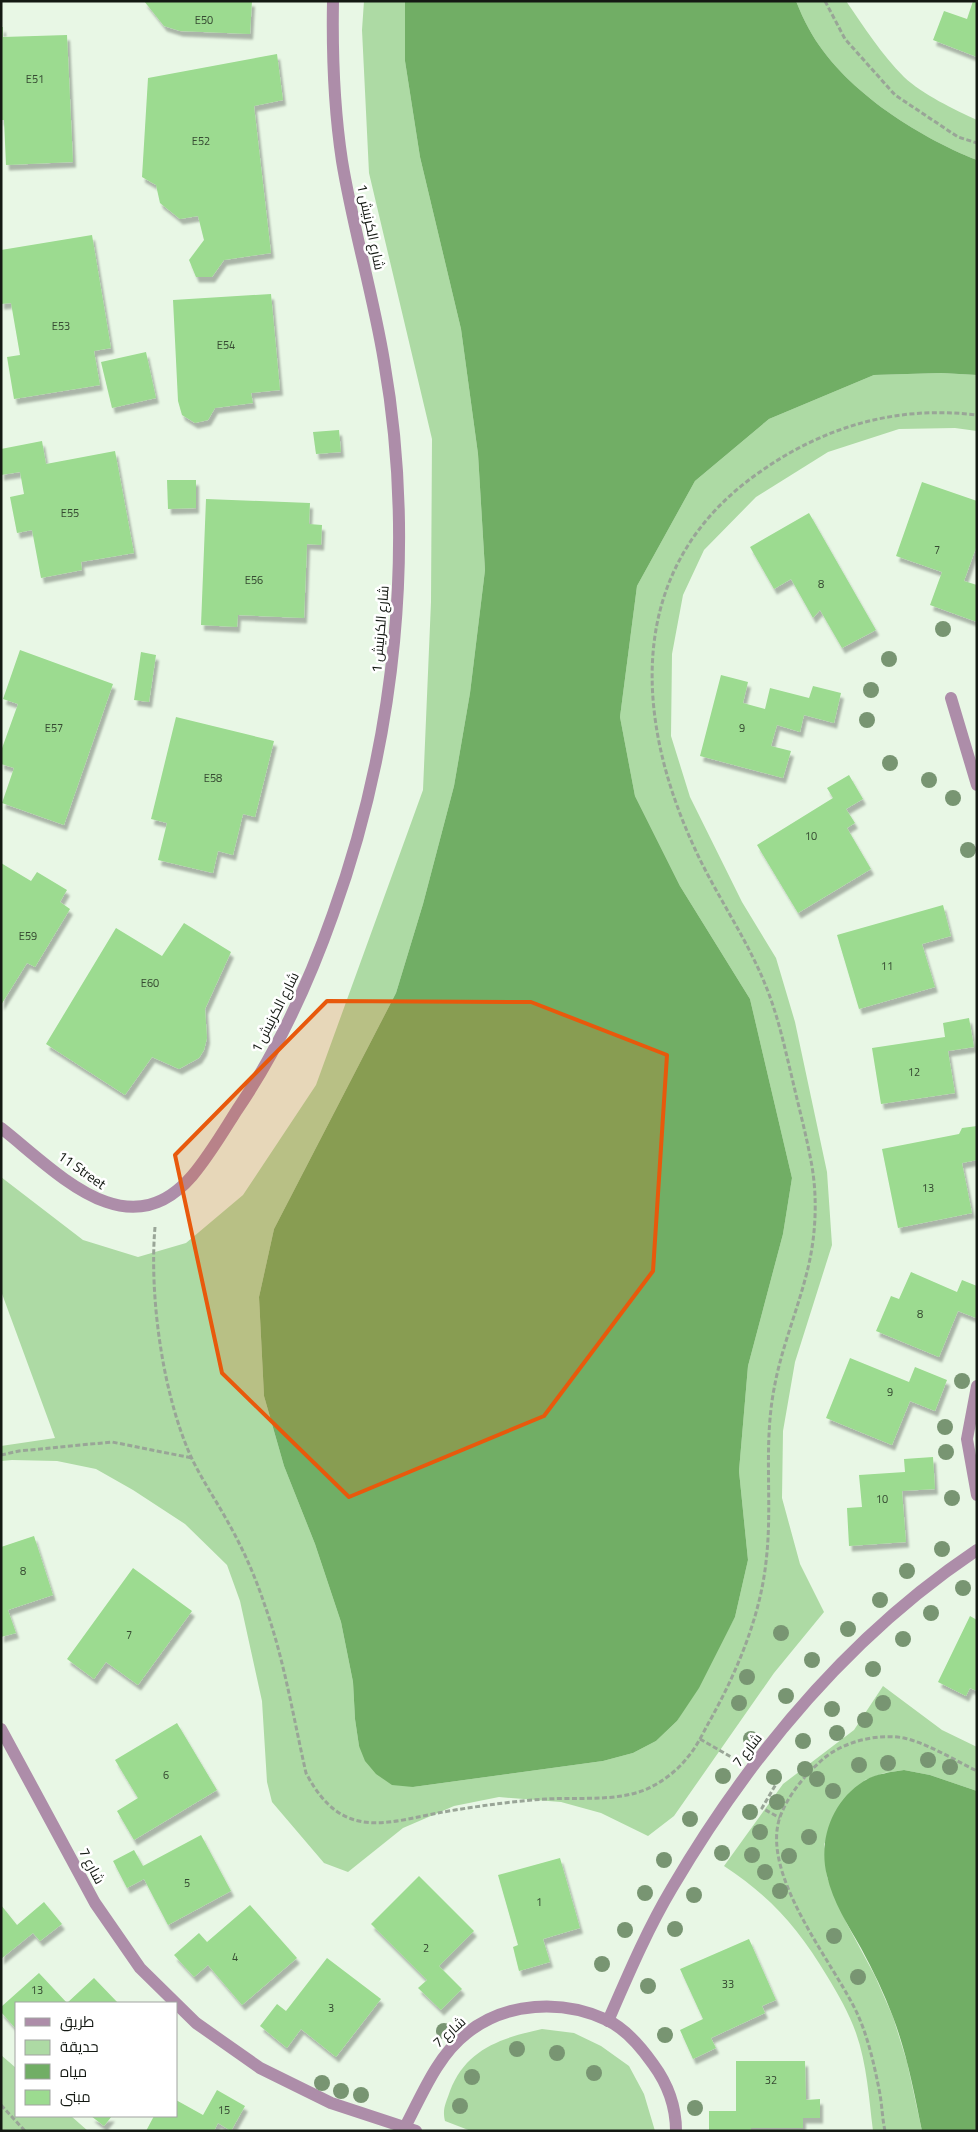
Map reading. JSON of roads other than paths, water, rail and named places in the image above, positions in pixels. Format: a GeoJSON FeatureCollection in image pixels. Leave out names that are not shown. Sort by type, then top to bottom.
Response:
{"type":"FeatureCollection","features":[{"type":"Feature","properties":{"kind":"street","name":"شارع الكرنيش 1"},"geometry":{"type":"LineString","coordinates":[[156,1204],[175,1192],[191,1177],[247,1096],[285,1028],[318,958],[344,885],[373,783],[391,678],[399,573],[397,467],[384,362],[342,160],[332,61],[333,1]]}},
{"type":"Feature","properties":{"kind":"street"},"geometry":{"type":"LineString","coordinates":[[951,698],[977,785]]}},
{"type":"Feature","properties":{"kind":"street","name":"11 Street"},"geometry":{"type":"LineString","coordinates":[[1,1128],[77,1188],[95,1199],[115,1206],[129,1207],[156,1204]]}},
{"type":"Feature","properties":{"kind":"street"},"geometry":{"type":"LineString","coordinates":[[977,1386],[967,1439],[974,1490],[977,1495]]}},
{"type":"Feature","properties":{"kind":"street","name":"شارع 7"},"geometry":{"type":"LineString","coordinates":[[608,2020],[638,1953],[672,1888],[710,1826],[751,1769],[789,1721],[828,1677],[876,1630],[940,1574],[977,1550]]}},
{"type":"Feature","properties":{"kind":"street","name":"شارع 7"},"geometry":{"type":"LineString","coordinates":[[1,1729],[95,1903],[140,1968],[175,2002]]}},
{"type":"Feature","properties":{"kind":"street","name":"شارع 7"},"geometry":{"type":"LineString","coordinates":[[178,2005],[196,2023],[260,2068],[331,2103],[411,2129],[441,2059],[467,2033],[499,2014],[534,2006],[571,2008],[608,2020],[639,2044],[663,2078],[676,2117],[676,2131]]}},
{"type":"Feature","properties":{"kind":"water"},"geometry":{"type":"Polygon","coordinates":[[[405,1],[796,1],[809,29],[823,51],[860,90],[905,124],[977,160],[977,375],[941,373],[874,375],[769,419],[695,481],[637,586],[620,717],[635,796],[680,886],[750,999],[792,1178],[783,1234],[748,1366],[739,1471],[748,1560],[735,1617],[699,1688],[677,1721],[656,1741],[633,1753],[603,1761],[413,1787],[392,1785],[376,1774],[365,1761],[359,1746],[353,1682],[341,1622],[315,1544],[284,1466],[264,1396],[259,1297],[274,1229],[396,993],[423,904],[454,786],[470,693],[485,570],[478,454],[461,329],[420,157],[405,61],[405,1]]]}},
{"type":"Feature","properties":{"kind":"water"},"geometry":{"type":"Polygon","coordinates":[[[904,1770],[930,1775],[977,1791],[977,2131],[922,2131],[906,2059],[893,2017],[874,1973],[837,1904],[827,1876],[824,1849],[826,1835],[830,1822],[843,1799],[853,1789],[868,1779],[904,1770]]]}}]}
